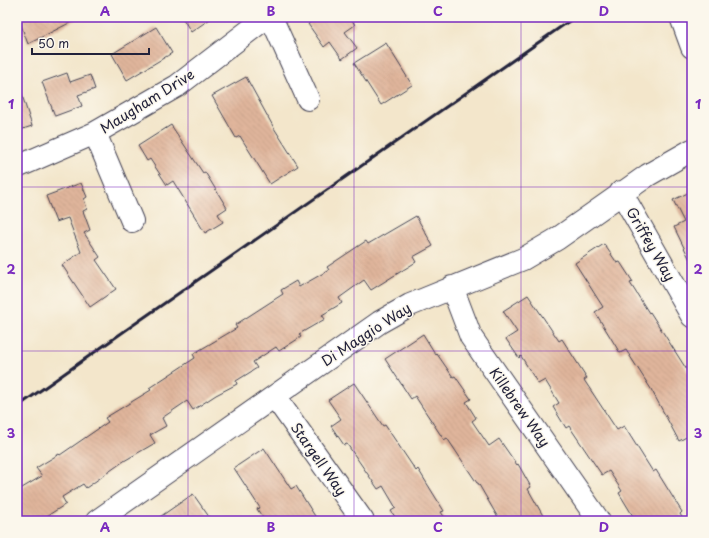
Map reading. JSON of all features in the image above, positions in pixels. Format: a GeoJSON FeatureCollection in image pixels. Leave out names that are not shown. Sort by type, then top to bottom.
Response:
{"type":"FeatureCollection","features":[{"type":"Feature","properties":{"kind":"street","name":"Maugham Drive"},"geometry":{"type":"LineString","coordinates":[[17,167],[95,133],[177,86],[267,17]]}},
{"type":"Feature","properties":{"kind":"street"},"geometry":{"type":"LineString","coordinates":[[271,17],[308,99]]}},
{"type":"Feature","properties":{"kind":"street"},"geometry":{"type":"LineString","coordinates":[[681,17],[692,47]]}},
{"type":"Feature","properties":{"kind":"street"},"geometry":{"type":"LineString","coordinates":[[95,133],[132,221]]}},
{"type":"Feature","properties":{"kind":"street","name":"Di Maggio Way"},"geometry":{"type":"LineString","coordinates":[[97,521],[124,513],[275,397],[380,322],[410,305],[523,259],[558,239],[622,192],[648,175],[692,150]]}},
{"type":"Feature","properties":{"kind":"street","name":"Griffey Way"},"geometry":{"type":"LineString","coordinates":[[622,192],[692,316]]}},
{"type":"Feature","properties":{"kind":"street","name":"Killebrew Way"},"geometry":{"type":"LineString","coordinates":[[452,287],[471,337],[599,521]]}},
{"type":"Feature","properties":{"kind":"street","name":"Stargell Way"},"geometry":{"type":"LineString","coordinates":[[275,397],[363,521]]}},
{"type":"Feature","properties":{"kind":"building"},"geometry":{"type":"Polygon","coordinates":[[[18,17],[81,17],[28,44],[18,17]]]}},
{"type":"Feature","properties":{"kind":"building"},"geometry":{"type":"Polygon","coordinates":[[[182,17],[213,17],[191,32],[182,17]]]}},
{"type":"Feature","properties":{"kind":"building"},"geometry":{"type":"Polygon","coordinates":[[[319,17],[350,17],[355,25],[345,32],[357,48],[342,59],[330,42],[324,47],[308,24],[319,17]]]}},
{"type":"Feature","properties":{"kind":"building"},"geometry":{"type":"Polygon","coordinates":[[[156,27],[172,53],[127,80],[112,54],[156,27]]]}},
{"type":"Feature","properties":{"kind":"building"},"geometry":{"type":"Polygon","coordinates":[[[386,43],[412,85],[381,105],[354,63],[386,43]]]}},
{"type":"Feature","properties":{"kind":"building"},"geometry":{"type":"Polygon","coordinates":[[[67,73],[70,82],[90,75],[95,89],[78,95],[82,106],[55,116],[42,82],[67,73]]]}},
{"type":"Feature","properties":{"kind":"building"},"geometry":{"type":"Polygon","coordinates":[[[246,77],[274,128],[298,166],[270,184],[240,136],[236,138],[212,96],[246,77]]]}},
{"type":"Feature","properties":{"kind":"building"},"geometry":{"type":"Polygon","coordinates":[[[17,89],[20,89],[32,126],[17,131],[17,89]]]}},
{"type":"Feature","properties":{"kind":"building"},"geometry":{"type":"Polygon","coordinates":[[[171,125],[203,173],[205,172],[227,208],[218,214],[223,222],[205,233],[173,181],[167,185],[150,159],[147,161],[138,146],[171,125]]]}},
{"type":"Feature","properties":{"kind":"building"},"geometry":{"type":"Polygon","coordinates":[[[81,183],[87,197],[84,199],[87,209],[83,211],[90,230],[84,233],[100,257],[96,260],[116,289],[90,307],[62,265],[81,252],[68,218],[56,222],[46,196],[81,183]]]}},
{"type":"Feature","properties":{"kind":"building"},"geometry":{"type":"Polygon","coordinates":[[[692,191],[692,264],[674,227],[684,222],[673,200],[692,191]]]}},
{"type":"Feature","properties":{"kind":"building"},"geometry":{"type":"Polygon","coordinates":[[[416,216],[433,246],[413,257],[416,262],[371,290],[364,280],[339,298],[342,303],[322,315],[325,319],[299,334],[301,337],[279,351],[276,347],[253,362],[257,368],[236,381],[237,384],[216,395],[193,410],[187,401],[162,418],[166,426],[150,435],[155,443],[124,461],[86,488],[83,484],[62,497],[66,504],[39,521],[17,521],[17,491],[42,476],[36,468],[59,454],[60,455],[108,422],[105,418],[151,390],[149,388],[195,358],[193,354],[237,328],[235,325],[283,294],[281,290],[296,281],[299,287],[329,270],[327,267],[366,241],[368,244],[416,216]]]}},
{"type":"Feature","properties":{"kind":"building"},"geometry":{"type":"Polygon","coordinates":[[[604,244],[617,263],[620,262],[633,282],[630,283],[692,378],[692,434],[679,441],[651,389],[626,350],[620,353],[595,312],[603,307],[575,263],[604,244]]]}},
{"type":"Feature","properties":{"kind":"building"},"geometry":{"type":"Polygon","coordinates":[[[528,295],[559,341],[562,339],[587,378],[584,380],[617,430],[624,426],[653,472],[656,470],[682,512],[680,514],[684,521],[636,521],[619,493],[622,491],[609,471],[602,475],[569,426],[566,428],[553,407],[559,403],[545,380],[538,384],[521,356],[519,358],[506,339],[517,332],[503,311],[528,295]]]}},
{"type":"Feature","properties":{"kind":"building"},"geometry":{"type":"Polygon","coordinates":[[[423,334],[436,355],[437,354],[453,377],[455,376],[471,399],[466,402],[476,418],[472,421],[489,446],[499,439],[517,465],[518,464],[531,487],[528,489],[546,521],[500,521],[478,483],[447,438],[444,440],[415,396],[411,399],[385,359],[423,334]]]}},
{"type":"Feature","properties":{"kind":"building"},"geometry":{"type":"Polygon","coordinates":[[[354,383],[416,471],[418,469],[444,511],[441,512],[447,521],[398,521],[391,511],[396,508],[383,486],[378,489],[347,444],[344,445],[331,426],[341,419],[328,400],[354,383]]]}},
{"type":"Feature","properties":{"kind":"building"},"geometry":{"type":"Polygon","coordinates":[[[264,448],[291,489],[296,486],[318,521],[265,521],[257,509],[260,508],[234,468],[264,448]]]}},
{"type":"Feature","properties":{"kind":"building"},"geometry":{"type":"Polygon","coordinates":[[[193,494],[212,521],[154,521],[193,494]]]}},
{"type":"Feature","properties":{"kind":"railway"},"geometry":{"type":"LineString","coordinates":[[17,407],[575,17]]}}]}
